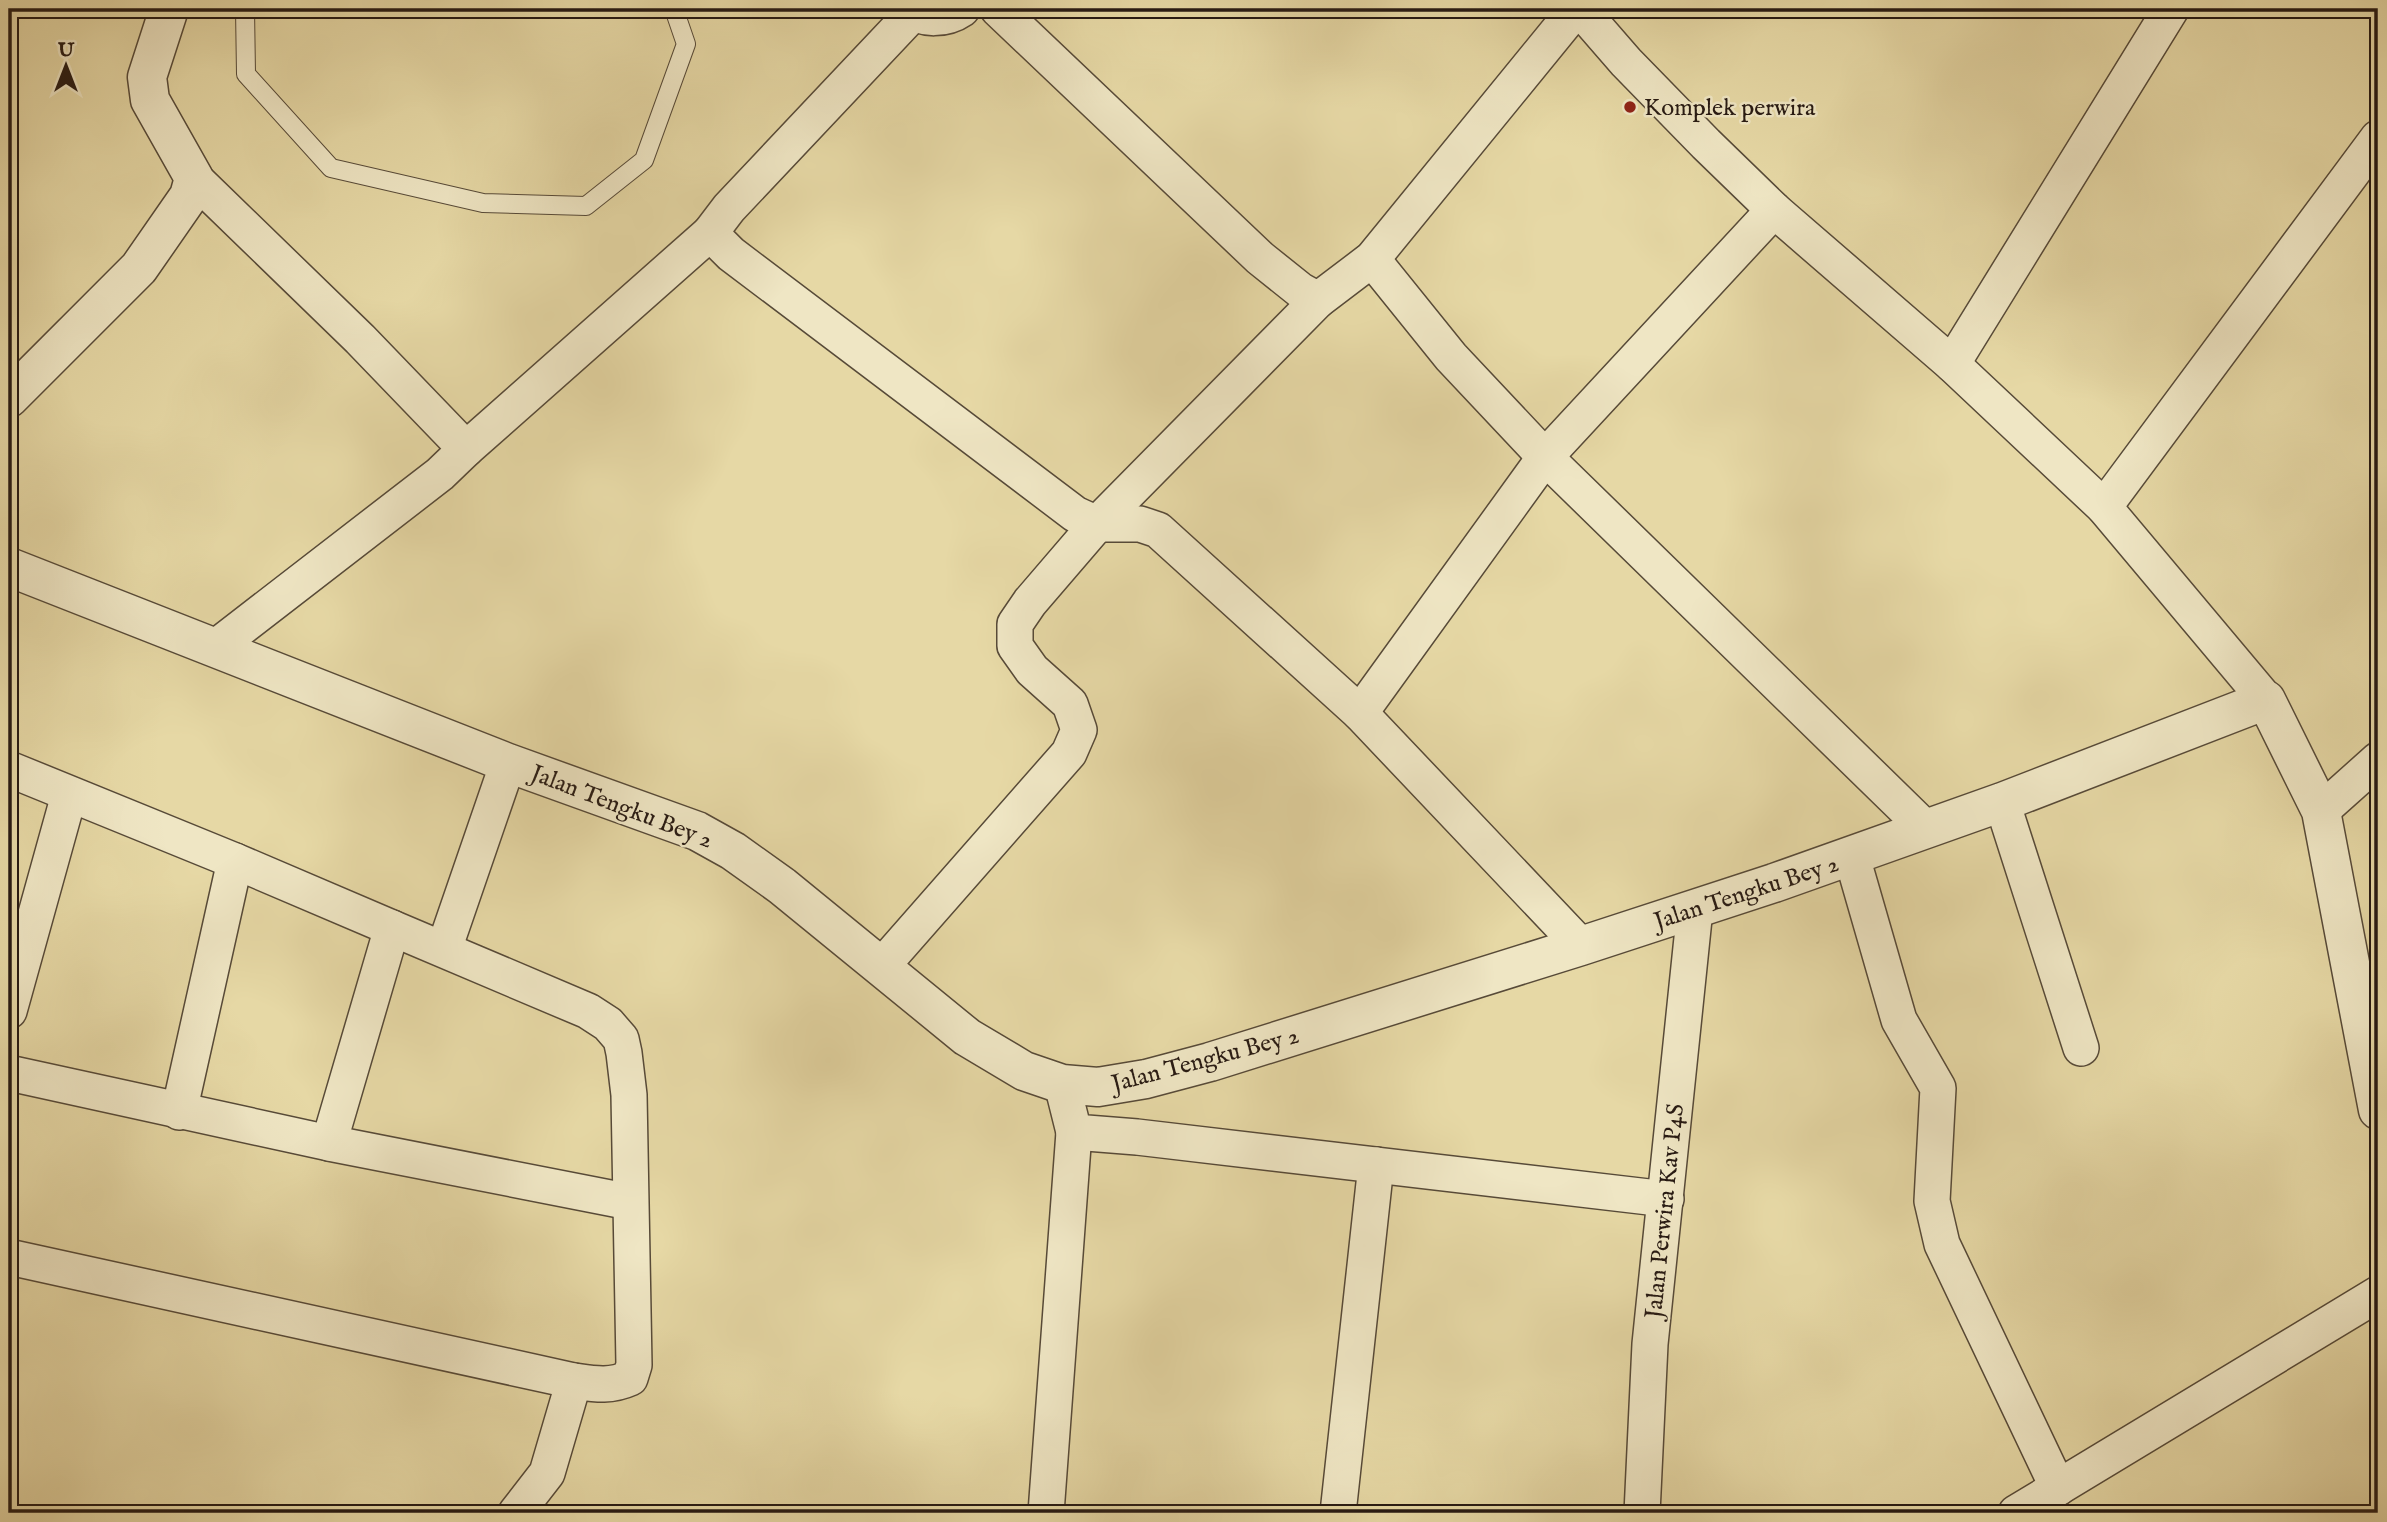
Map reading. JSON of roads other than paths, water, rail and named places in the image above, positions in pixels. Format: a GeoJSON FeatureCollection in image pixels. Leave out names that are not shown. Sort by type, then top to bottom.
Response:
{"type":"FeatureCollection","features":[{"type":"Feature","properties":{"kind":"street"},"geometry":{"type":"LineString","coordinates":[[169,9],[147,77],[150,100],[194,178],[360,339],[466,449]]}},
{"type":"Feature","properties":{"kind":"street"},"geometry":{"type":"LineString","coordinates":[[216,647],[440,474],[710,233],[729,208],[911,11],[933,19],[954,14],[962,9]]}},
{"type":"Feature","properties":{"kind":"street"},"geometry":{"type":"LineString","coordinates":[[998,9],[1260,258],[1300,290],[1318,300]]}},
{"type":"Feature","properties":{"kind":"street"},"geometry":{"type":"LineString","coordinates":[[881,967],[1069,753],[1079,730],[1070,704],[1032,670],[1015,646],[1015,624],[1030,602],[1097,524],[1318,300],[1372,259],[1578,9],[1688,126],[1774,210],[1952,364],[2104,507],[2266,700],[2321,811],[2370,1017],[2378,1110]]}},
{"type":"Feature","properties":{"kind":"street"},"geometry":{"type":"LineString","coordinates":[[1952,364],[2171,9]]}},
{"type":"Feature","properties":{"kind":"street"},"geometry":{"type":"LineString","coordinates":[[2104,507],[2378,138]]}},
{"type":"Feature","properties":{"kind":"street"},"geometry":{"type":"LineString","coordinates":[[9,398],[139,268],[189,196],[194,178]]}},
{"type":"Feature","properties":{"kind":"street"},"geometry":{"type":"LineString","coordinates":[[1360,713],[1545,457],[1774,210]]}},
{"type":"Feature","properties":{"kind":"street"},"geometry":{"type":"LineString","coordinates":[[710,233],[731,254],[1075,514],[1097,524],[1140,524],[1158,530],[1360,713],[1581,946]]}},
{"type":"Feature","properties":{"kind":"street"},"geometry":{"type":"LineString","coordinates":[[1372,259],[1451,357],[1545,457],[1926,829]]}},
{"type":"Feature","properties":{"kind":"street","name":"Jalan Tengku Bey 2"},"geometry":{"type":"LineString","coordinates":[[9,567],[508,763],[697,831],[733,851],[782,886],[967,1037],[1024,1071],[1062,1084],[1098,1087],[1159,1076],[1210,1062],[1581,946],[1852,857],[2266,700]]}},
{"type":"Feature","properties":{"kind":"street"},"geometry":{"type":"LineString","coordinates":[[2321,811],[2378,760]]}},
{"type":"Feature","properties":{"kind":"street"},"geometry":{"type":"LineString","coordinates":[[444,949],[508,763]]}},
{"type":"Feature","properties":{"kind":"street"},"geometry":{"type":"LineString","coordinates":[[9,769],[444,949],[588,1011],[608,1024],[621,1039],[629,1095],[634,1365],[630,1378],[618,1384],[604,1386],[574,1381],[9,1257]]}},
{"type":"Feature","properties":{"kind":"street"},"geometry":{"type":"LineString","coordinates":[[9,1011],[69,795]]}},
{"type":"Feature","properties":{"kind":"street"},"geometry":{"type":"LineString","coordinates":[[2002,802],[2081,1048]]}},
{"type":"Feature","properties":{"kind":"street"},"geometry":{"type":"LineString","coordinates":[[1852,857],[1899,1020],[1938,1088],[1932,1201],[1942,1244],[2058,1488]]}},
{"type":"Feature","properties":{"kind":"street"},"geometry":{"type":"LineString","coordinates":[[179,1112],[235,861]]}},
{"type":"Feature","properties":{"kind":"street","name":"Jalan Perwira Kav P4S"},"geometry":{"type":"LineString","coordinates":[[1642,1513],[1650,1344],[1695,909]]}},
{"type":"Feature","properties":{"kind":"street"},"geometry":{"type":"LineString","coordinates":[[329,1143],[392,928]]}},
{"type":"Feature","properties":{"kind":"street"},"geometry":{"type":"LineString","coordinates":[[9,1073],[179,1112],[630,1202]]}},
{"type":"Feature","properties":{"kind":"street"},"geometry":{"type":"LineString","coordinates":[[1046,1513],[1074,1132],[1062,1084]]}},
{"type":"Feature","properties":{"kind":"street"},"geometry":{"type":"LineString","coordinates":[[1074,1132],[1137,1137],[1666,1199]]}},
{"type":"Feature","properties":{"kind":"street"},"geometry":{"type":"LineString","coordinates":[[1338,1513],[1376,1165]]}},
{"type":"Feature","properties":{"kind":"street"},"geometry":{"type":"LineString","coordinates":[[2016,1513],[2378,1294]]}},
{"type":"Feature","properties":{"kind":"street"},"geometry":{"type":"LineString","coordinates":[[516,1513],[547,1473],[574,1381]]}},
{"type":"Feature","properties":{"kind":"lane"},"geometry":{"type":"LineString","coordinates":[[245,9],[246,74],[331,168],[483,203],[586,206],[644,160],[686,44],[674,9]]}},
{"type":"Feature","properties":{"kind":"place","name":"Komplek perwira"},"geometry":{"type":"Point","coordinates":[1630,107]}}]}
